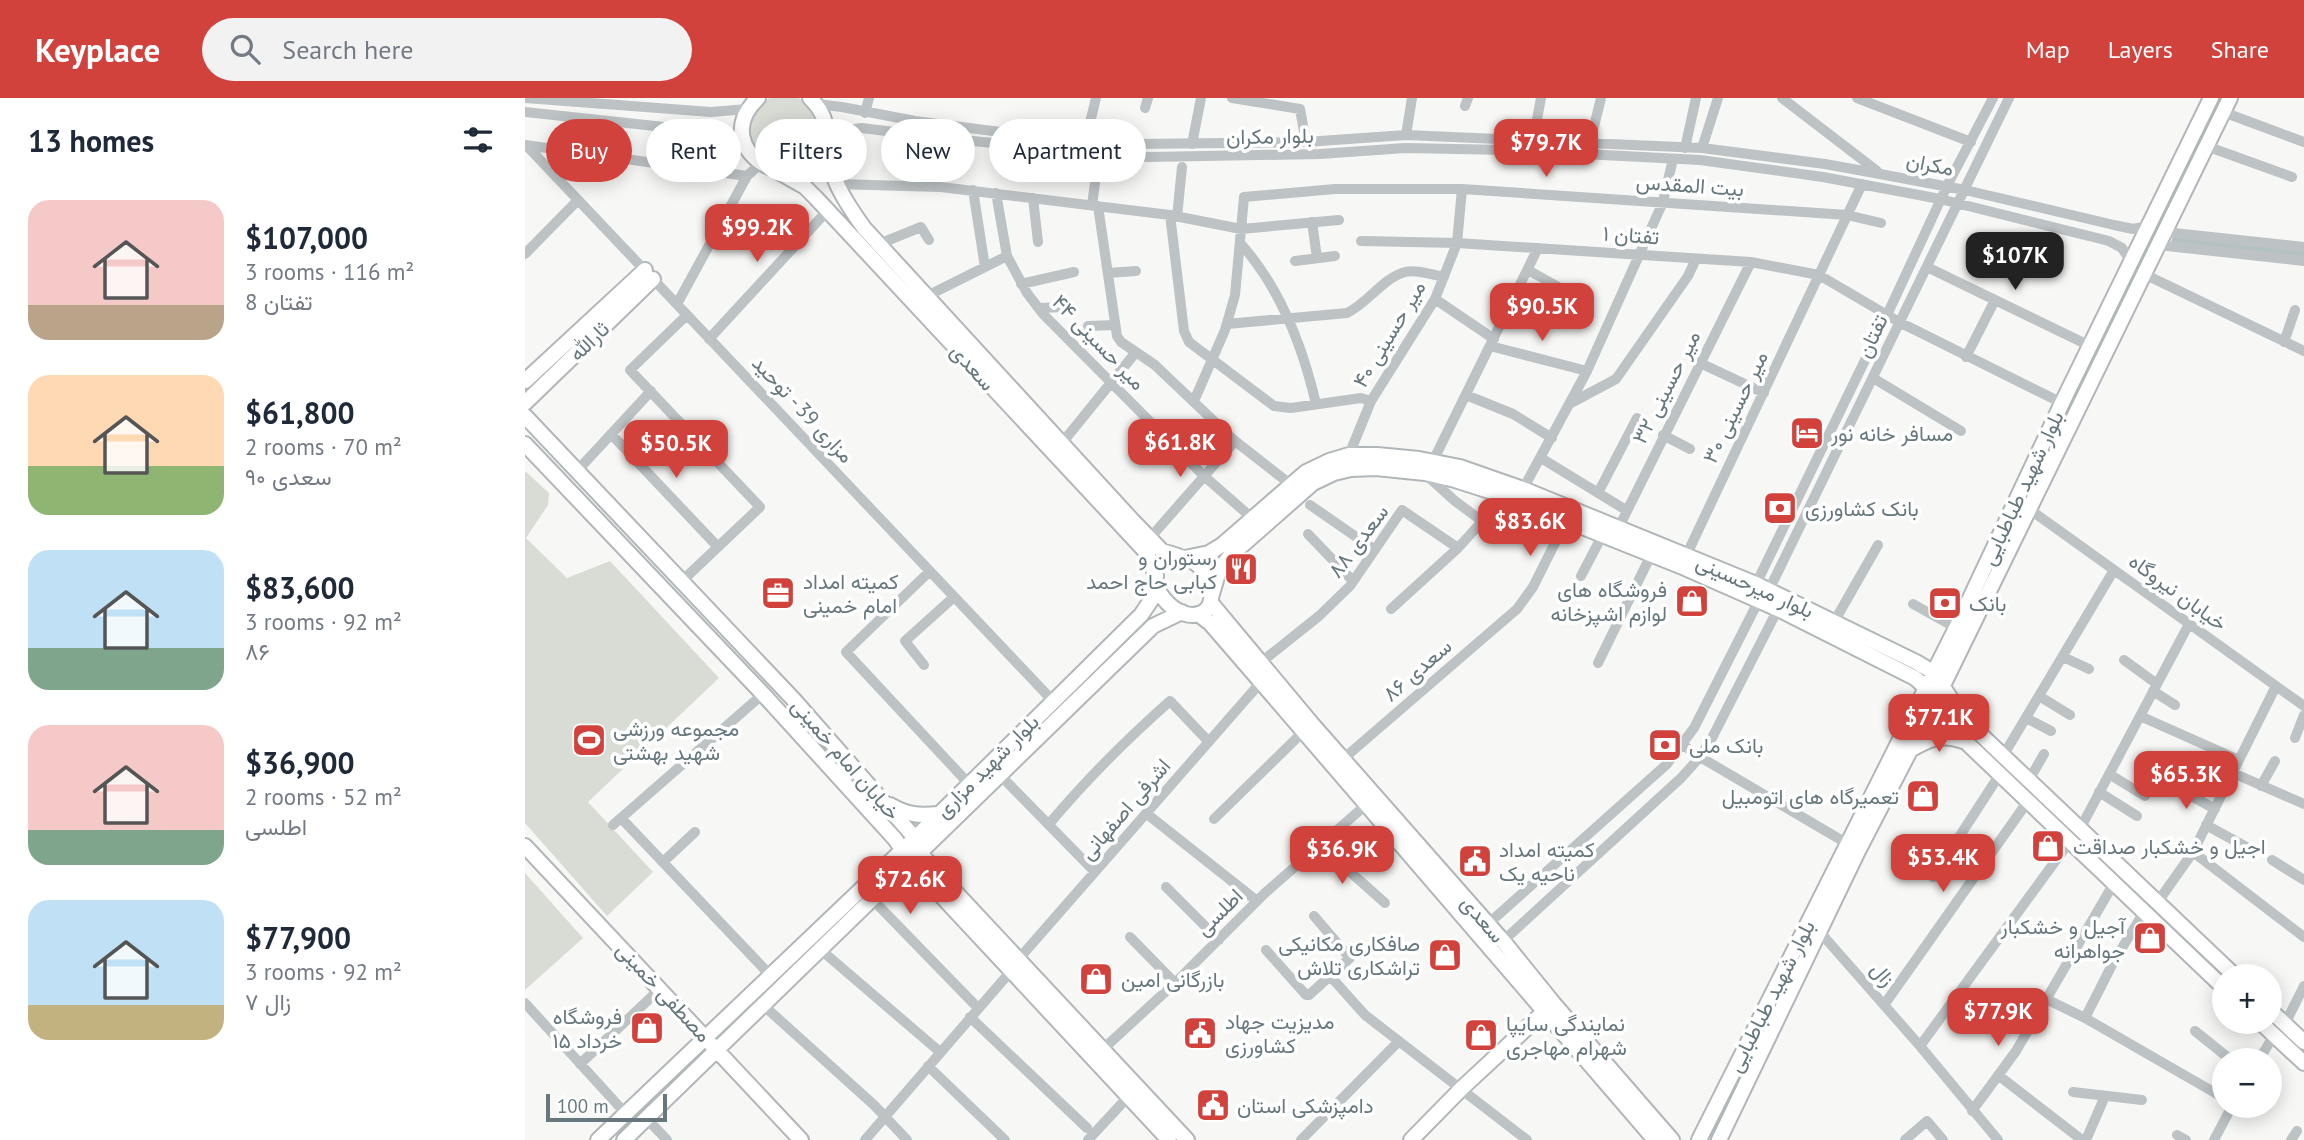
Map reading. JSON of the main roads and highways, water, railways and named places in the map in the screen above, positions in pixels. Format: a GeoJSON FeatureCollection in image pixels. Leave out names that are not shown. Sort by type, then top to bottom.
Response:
{"type":"FeatureCollection","features":[{"type":"Feature","properties":{"kind":"main road","name":"بلوار شهید طباطبایی"},"geometry":{"type":"LineString","coordinates":[[1719,1140],[1819,931],[1853,847],[1933,672],[2211,98]]}},
{"type":"Feature","properties":{"kind":"main road","name":"بلوار شهید طباطبایی"},"geometry":{"type":"LineString","coordinates":[[1699,1140],[1853,847],[1935,701],[2230,98]]}},
{"type":"Feature","properties":{"kind":"main road","name":"سعدی"},"geometry":{"type":"LineString","coordinates":[[813,101],[822,119]]}},
{"type":"Feature","properties":{"kind":"main road","name":"سعدی"},"geometry":{"type":"LineString","coordinates":[[753,104],[743,129],[747,149],[755,158]]}},
{"type":"Feature","properties":{"kind":"main road"},"geometry":{"type":"LineString","coordinates":[[2191,140],[2206,146]]}},
{"type":"Feature","properties":{"kind":"main road","name":"سعدی"},"geometry":{"type":"LineString","coordinates":[[796,182],[828,210],[1147,553],[1157,583]]}},
{"type":"Feature","properties":{"kind":"main road","name":"سعدی"},"geometry":{"type":"LineString","coordinates":[[835,182],[843,200],[879,244],[1062,443],[1162,551],[1181,557]]}},
{"type":"Feature","properties":{"kind":"main road","name":"ثارالله"},"geometry":{"type":"LineString","coordinates":[[525,381],[649,275],[525,403]]}},
{"type":"Feature","properties":{"kind":"main road","name":"خیابان امام خمینی"},"geometry":{"type":"LineString","coordinates":[[525,416],[795,701],[883,801],[912,850]]}},
{"type":"Feature","properties":{"kind":"main road","name":"خیابان امام خمینی"},"geometry":{"type":"LineString","coordinates":[[526,446],[912,850],[1167,1139]]}},
{"type":"Feature","properties":{"kind":"main road","name":"بلوار میرحسینی"},"geometry":{"type":"LineString","coordinates":[[1181,557],[1209,554],[1305,472],[1349,455],[1433,461],[1523,489],[1686,556],[1834,622],[1851,638],[1915,677],[1926,687],[1952,727],[1967,743],[2212,976]]}},
{"type":"Feature","properties":{"kind":"main road","name":"بلوار میرحسینی"},"geometry":{"type":"LineString","coordinates":[[1211,598],[1219,570],[1230,556],[1313,483],[1334,473],[1376,468],[1425,473],[1505,496],[1651,555],[1761,591],[1778,609],[1933,672],[1962,715],[2222,964]]}},
{"type":"Feature","properties":{"kind":"main road"},"geometry":{"type":"LineString","coordinates":[[1181,557],[1202,568],[1209,580],[1211,598],[1206,610],[1198,614],[1182,612],[1165,602],[1157,583],[1157,568],[1161,560],[1181,557]]}},
{"type":"Feature","properties":{"kind":"main road","name":"بلوار شهید مزاری"},"geometry":{"type":"LineString","coordinates":[[624,1140],[872,899],[938,814],[1141,615],[1157,583]]}},
{"type":"Feature","properties":{"kind":"main road","name":"سعدی"},"geometry":{"type":"LineString","coordinates":[[1211,598],[1260,663],[1503,941],[1672,1140]]}},
{"type":"Feature","properties":{"kind":"main road","name":"بلوار شهید مزاری"},"geometry":{"type":"LineString","coordinates":[[599,1140],[771,976],[999,774],[1153,626],[1182,612]]}},
{"type":"Feature","properties":{"kind":"main road","name":"سعدی"},"geometry":{"type":"LineString","coordinates":[[1198,614],[1210,623],[1261,681],[1655,1140]]}},
{"type":"Feature","properties":{"kind":"main road"},"geometry":{"type":"LineString","coordinates":[[1952,727],[1954,716],[1962,715]]}},
{"type":"Feature","properties":{"kind":"main road"},"geometry":{"type":"LineString","coordinates":[[1909,751],[1928,740],[1943,736],[1967,743]]}},
{"type":"Feature","properties":{"kind":"main road"},"geometry":{"type":"LineString","coordinates":[[883,801],[902,812],[919,816],[938,814]]}},
{"type":"Feature","properties":{"kind":"main road","name":"مصطفی خمینی"},"geometry":{"type":"LineString","coordinates":[[525,846],[801,1140]]}},
{"type":"Feature","properties":{"kind":"main road","name":"خیابان امام خمینی"},"geometry":{"type":"LineString","coordinates":[[1014,966],[1102,1050],[1187,1140]]}},
{"type":"Feature","properties":{"kind":"main road"},"geometry":{"type":"LineString","coordinates":[[1418,1138],[1462,1088],[1545,1011]]}},
{"type":"Feature","properties":{"kind":"main road"},"geometry":{"type":"LineString","coordinates":[[2282,1021],[2304,1042]]}},
{"type":"Feature","properties":{"kind":"main road"},"geometry":{"type":"LineString","coordinates":[[2273,1034],[2304,1063]]}},
{"type":"Feature","properties":{"kind":"waterway"},"geometry":{"type":"LineString","coordinates":[[2176,241],[2304,255]]}},
{"type":"Feature","properties":{"kind":"place","name":"مسافر خانه نور"},"geometry":{"type":"Point","coordinates":[1807,433]}},
{"type":"Feature","properties":{"kind":"place","name":"بانک کشاورزی"},"geometry":{"type":"Point","coordinates":[1780,508]}},
{"type":"Feature","properties":{"kind":"place","name":"رستوران و کبابی حاج احمد"},"geometry":{"type":"Point","coordinates":[1241,569]}},
{"type":"Feature","properties":{"kind":"place","name":"کمیته امداد امام خمینی"},"geometry":{"type":"Point","coordinates":[778,593]}},
{"type":"Feature","properties":{"kind":"place","name":"فروشگاه های لوازم اشپزخانه"},"geometry":{"type":"Point","coordinates":[1692,601]}},
{"type":"Feature","properties":{"kind":"place","name":"بانک"},"geometry":{"type":"Point","coordinates":[1945,603]}},
{"type":"Feature","properties":{"kind":"place","name":"مجموعه ورزشی شهید بهشتی"},"geometry":{"type":"Point","coordinates":[589,740]}},
{"type":"Feature","properties":{"kind":"place","name":"بانک ملی"},"geometry":{"type":"Point","coordinates":[1665,745]}},
{"type":"Feature","properties":{"kind":"place","name":"تعمیرگاه های اتومبیل"},"geometry":{"type":"Point","coordinates":[1923,796]}},
{"type":"Feature","properties":{"kind":"place","name":"اجیل و خشکبار صداقت"},"geometry":{"type":"Point","coordinates":[2048,846]}},
{"type":"Feature","properties":{"kind":"place","name":"کمیته امداد ناحیه یک"},"geometry":{"type":"Point","coordinates":[1475,861]}},
{"type":"Feature","properties":{"kind":"place","name":"آجیل و خشکبار جواهرانه"},"geometry":{"type":"Point","coordinates":[2150,938]}},
{"type":"Feature","properties":{"kind":"place","name":"صافکاری مکانیکی تراشکاری تلاش"},"geometry":{"type":"Point","coordinates":[1445,955]}},
{"type":"Feature","properties":{"kind":"place","name":"بازرگانی امین"},"geometry":{"type":"Point","coordinates":[1096,979]}},
{"type":"Feature","properties":{"kind":"place","name":"فروشگاه ۱۵ خرداد"},"geometry":{"type":"Point","coordinates":[647,1028]}},
{"type":"Feature","properties":{"kind":"place","name":"مدیزیت جهاد کشاورزی"},"geometry":{"type":"Point","coordinates":[1200,1033]}},
{"type":"Feature","properties":{"kind":"place","name":"نمایندگی سایپا شهرام مهاجری"},"geometry":{"type":"Point","coordinates":[1481,1035]}},
{"type":"Feature","properties":{"kind":"place","name":"دامپزشکی استان"},"geometry":{"type":"Point","coordinates":[1213,1105]}}]}
